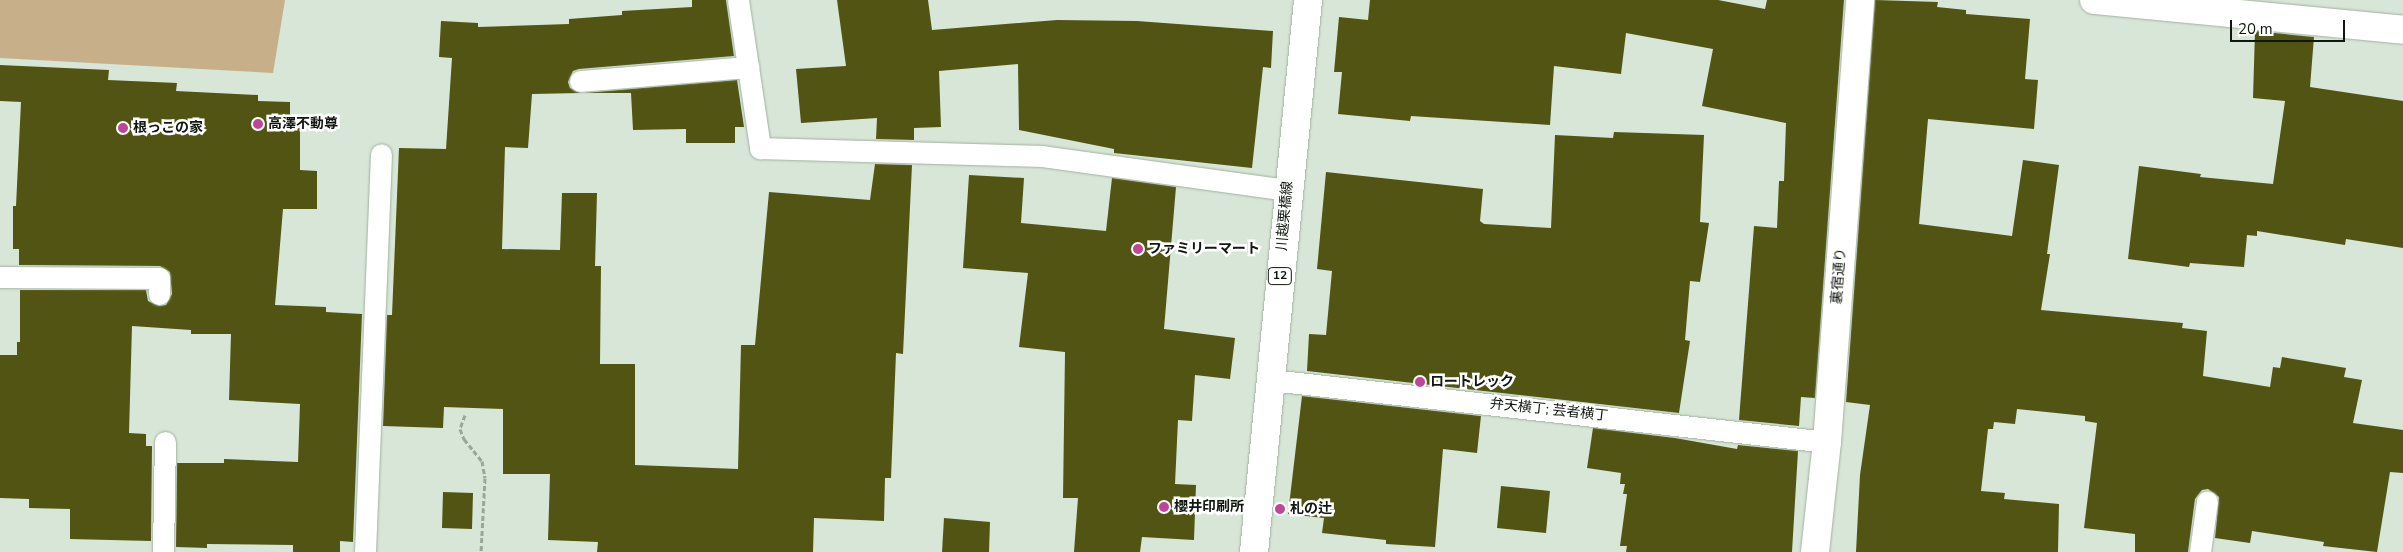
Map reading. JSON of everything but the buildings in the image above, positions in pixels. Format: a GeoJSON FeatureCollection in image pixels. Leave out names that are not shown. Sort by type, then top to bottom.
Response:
{"type":"FeatureCollection","features":[{"type":"Feature","properties":{"kind":"street","name":"川越栗橋線"},"geometry":{"type":"LineString","coordinates":[[1254,552],[1287,190],[1308,0]]}},
{"type":"Feature","properties":{"kind":"street","name":"裏宿通り"},"geometry":{"type":"LineString","coordinates":[[1815,552],[1827,442],[1860,0]]}},
{"type":"Feature","properties":{"kind":"street"},"geometry":{"type":"LineString","coordinates":[[2094,0],[2403,30]]}},
{"type":"Feature","properties":{"kind":"lane"},"geometry":{"type":"LineString","coordinates":[[738,0],[760,148],[1042,156],[1287,190]]}},
{"type":"Feature","properties":{"kind":"lane"},"geometry":{"type":"LineString","coordinates":[[580,81],[748,67]]}},
{"type":"Feature","properties":{"kind":"lane"},"geometry":{"type":"LineString","coordinates":[[365,552],[380,154]]}},
{"type":"Feature","properties":{"kind":"lane"},"geometry":{"type":"LineString","coordinates":[[0,277],[159,278],[159,294]]}},
{"type":"Feature","properties":{"kind":"lane","name":"弁天横丁; 芸者横丁"},"geometry":{"type":"LineString","coordinates":[[1271,380],[1827,442]]}},
{"type":"Feature","properties":{"kind":"lane"},"geometry":{"type":"LineString","coordinates":[[163,552],[165,442]]}},
{"type":"Feature","properties":{"kind":"lane"},"geometry":{"type":"LineString","coordinates":[[2200,552],[2207,501]]}},
{"type":"Feature","properties":{"kind":"path"},"geometry":{"type":"LineString","coordinates":[[465,415],[460,429],[464,439],[482,461],[485,478],[481,552]]}},
{"type":"Feature","properties":{"kind":"shaded area"},"geometry":{"type":"Polygon","coordinates":[[[0,0],[285,0],[273,73],[0,58],[0,0]]]}},
{"type":"Feature","properties":{"kind":"place","name":"高澤不動尊"},"geometry":{"type":"Point","coordinates":[258,124]}},
{"type":"Feature","properties":{"kind":"place","name":"根っこの家"},"geometry":{"type":"Point","coordinates":[123,128]}},
{"type":"Feature","properties":{"kind":"place","name":"ファミリーマート"},"geometry":{"type":"Point","coordinates":[1138,249]}},
{"type":"Feature","properties":{"kind":"place","name":"ロートレック"},"geometry":{"type":"Point","coordinates":[1420,382]}},
{"type":"Feature","properties":{"kind":"place","name":"櫻井印刷所"},"geometry":{"type":"Point","coordinates":[1164,507]}},
{"type":"Feature","properties":{"kind":"place","name":"札の辻"},"geometry":{"type":"Point","coordinates":[1280,509]}}]}
